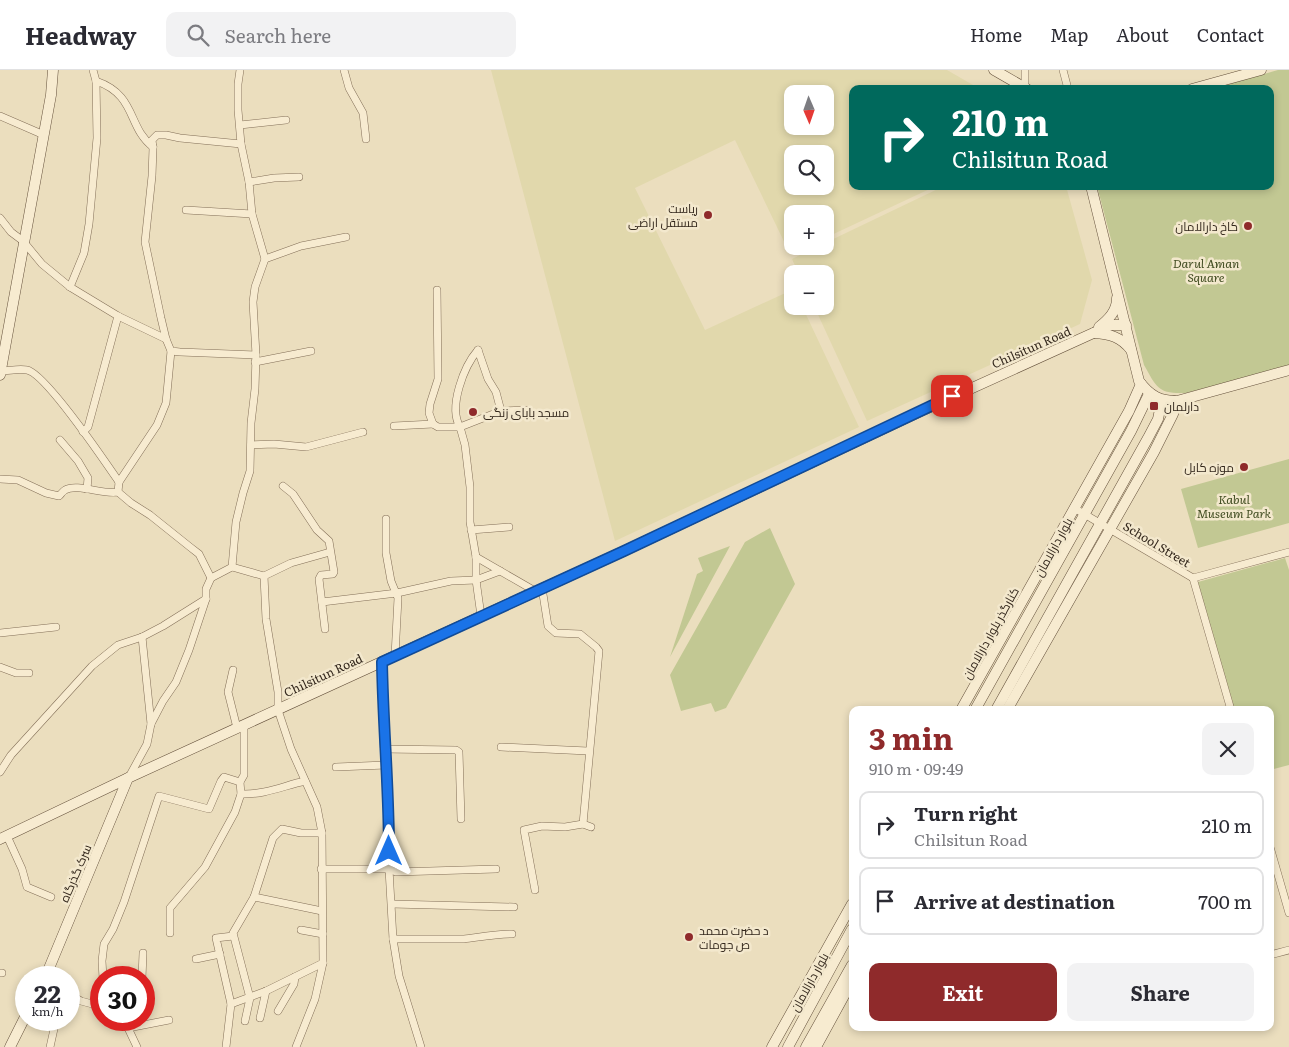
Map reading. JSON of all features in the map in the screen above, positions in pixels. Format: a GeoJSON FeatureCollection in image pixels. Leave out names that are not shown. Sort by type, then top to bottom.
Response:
{"type":"FeatureCollection","features":[{"type":"Feature","properties":{"kind":"main road"},"geometry":{"type":"LineString","coordinates":[[0,375],[51,95],[53,70]]}},
{"type":"Feature","properties":{"kind":"main road"},"geometry":{"type":"LineString","coordinates":[[994,70],[1021,85]]}},
{"type":"Feature","properties":{"kind":"main road"},"geometry":{"type":"LineString","coordinates":[[1207,85],[1261,70]]}},
{"type":"Feature","properties":{"kind":"main road"},"geometry":{"type":"LineString","coordinates":[[1091,190],[1141,384],[1150,394],[1162,400],[1174,401],[1289,370]]}},
{"type":"Feature","properties":{"kind":"main road"},"geometry":{"type":"LineString","coordinates":[[1093,332],[1116,309],[1118,301],[1116,287]]}},
{"type":"Feature","properties":{"kind":"main road"},"geometry":{"type":"LineString","coordinates":[[1093,332],[1111,325],[1126,326]]}},
{"type":"Feature","properties":{"kind":"main road"},"geometry":{"type":"LineString","coordinates":[[1093,332],[1119,338],[1132,351]]}},
{"type":"Feature","properties":{"kind":"main road","name":"Chilsitun Road"},"geometry":{"type":"LineString","coordinates":[[4,837],[1093,332]]}},
{"type":"Feature","properties":{"kind":"main road","name":"کنارگذر بلوار دارالامان"},"geometry":{"type":"LineString","coordinates":[[963,706],[1129,411],[1141,384]]}},
{"type":"Feature","properties":{"kind":"main road","name":"بلوار دارالامان"},"geometry":{"type":"LineString","coordinates":[[978,706],[1150,394]]}},
{"type":"Feature","properties":{"kind":"main road"},"geometry":{"type":"LineString","coordinates":[[998,706],[1158,419],[1162,400]]}},
{"type":"Feature","properties":{"kind":"main road"},"geometry":{"type":"LineString","coordinates":[[1009,706],[1166,429],[1174,408],[1174,401]]}},
{"type":"Feature","properties":{"kind":"main road","name":"سرک گذرگاه"},"geometry":{"type":"LineString","coordinates":[[51,966],[128,778]]}},
{"type":"Feature","properties":{"kind":"main road"},"geometry":{"type":"LineString","coordinates":[[772,1047],[849,909]]}},
{"type":"Feature","properties":{"kind":"main road"},"geometry":{"type":"LineString","coordinates":[[840,925],[849,927]]}},
{"type":"Feature","properties":{"kind":"main road","name":"بلوار دارالامان"},"geometry":{"type":"LineString","coordinates":[[788,1047],[849,934]]}},
{"type":"Feature","properties":{"kind":"main road"},"geometry":{"type":"LineString","coordinates":[[806,1047],[849,970]]}},
{"type":"Feature","properties":{"kind":"main road"},"geometry":{"type":"LineString","coordinates":[[816,1047],[849,986]]}},
{"type":"Feature","properties":{"kind":"main road"},"geometry":{"type":"LineString","coordinates":[[10,1047],[18,1031]]}},
{"type":"Feature","properties":{"kind":"street"},"geometry":{"type":"LineString","coordinates":[[70,287],[84,253],[89,224],[97,138],[96,81],[93,70]]}},
{"type":"Feature","properties":{"kind":"street"},"geometry":{"type":"LineString","coordinates":[[232,567],[236,522],[250,471],[255,358],[254,287],[265,259],[252,214],[249,182],[241,144],[238,84],[240,70]]}},
{"type":"Feature","properties":{"kind":"street"},"geometry":{"type":"LineString","coordinates":[[344,70],[349,88],[363,113],[366,139]]}},
{"type":"Feature","properties":{"kind":"street"},"geometry":{"type":"LineString","coordinates":[[1025,70],[1026,85]]}},
{"type":"Feature","properties":{"kind":"street"},"geometry":{"type":"LineString","coordinates":[[1063,70],[1067,85]]}},
{"type":"Feature","properties":{"kind":"street"},"geometry":{"type":"LineString","coordinates":[[96,81],[111,87],[127,104],[146,142],[153,148]]}},
{"type":"Feature","properties":{"kind":"street"},"geometry":{"type":"LineString","coordinates":[[0,116],[44,135]]}},
{"type":"Feature","properties":{"kind":"street"},"geometry":{"type":"LineString","coordinates":[[240,125],[286,120]]}},
{"type":"Feature","properties":{"kind":"street"},"geometry":{"type":"LineString","coordinates":[[118,492],[119,482],[157,425],[166,403],[171,350],[166,339],[145,242],[153,148],[152,140],[157,135],[166,135],[241,144]]}},
{"type":"Feature","properties":{"kind":"street"},"geometry":{"type":"LineString","coordinates":[[249,182],[299,176]]}},
{"type":"Feature","properties":{"kind":"street"},"geometry":{"type":"LineString","coordinates":[[186,210],[252,214]]}},
{"type":"Feature","properties":{"kind":"street"},"geometry":{"type":"LineString","coordinates":[[0,218],[42,264],[70,287],[118,316],[166,339]]}},
{"type":"Feature","properties":{"kind":"street"},"geometry":{"type":"LineString","coordinates":[[265,259],[301,246],[346,237]]}},
{"type":"Feature","properties":{"kind":"street"},"geometry":{"type":"LineString","coordinates":[[434,424],[430,413],[430,404],[438,379],[437,290]]}},
{"type":"Feature","properties":{"kind":"street"},"geometry":{"type":"LineString","coordinates":[[83,432],[88,427],[118,316]]}},
{"type":"Feature","properties":{"kind":"street"},"geometry":{"type":"LineString","coordinates":[[171,350],[255,358],[311,351]]}},
{"type":"Feature","properties":{"kind":"street"},"geometry":{"type":"LineString","coordinates":[[481,616],[476,580],[476,557],[471,530],[470,486],[465,445],[458,423],[457,403],[464,371],[478,350],[488,379],[496,392],[501,411]]}},
{"type":"Feature","properties":{"kind":"street"},"geometry":{"type":"LineString","coordinates":[[1,371],[28,370],[33,372],[54,394],[119,482]]}},
{"type":"Feature","properties":{"kind":"street"},"geometry":{"type":"LineString","coordinates":[[394,426],[434,424],[442,428],[460,427],[501,411],[527,410]]}},
{"type":"Feature","properties":{"kind":"street"},"geometry":{"type":"LineString","coordinates":[[251,445],[274,444],[306,447],[363,432]]}},
{"type":"Feature","properties":{"kind":"street"},"geometry":{"type":"LineString","coordinates":[[60,440],[78,461],[88,478],[87,489]]}},
{"type":"Feature","properties":{"kind":"street"},"geometry":{"type":"LineString","coordinates":[[0,479],[18,480],[41,491],[59,496],[65,490],[72,488],[109,494],[118,492],[199,554],[211,578]]}},
{"type":"Feature","properties":{"kind":"street"},"geometry":{"type":"LineString","coordinates":[[283,486],[293,494],[317,530],[328,540],[334,572],[321,575],[319,579],[325,629]]}},
{"type":"Feature","properties":{"kind":"street","name":"School Street"},"geometry":{"type":"LineString","coordinates":[[1074,508],[1194,578]]}},
{"type":"Feature","properties":{"kind":"street"},"geometry":{"type":"LineString","coordinates":[[386,519],[388,562],[391,581],[398,598],[395,656]]}},
{"type":"Feature","properties":{"kind":"street"},"geometry":{"type":"LineString","coordinates":[[471,530],[510,527]]}},
{"type":"Feature","properties":{"kind":"street"},"geometry":{"type":"LineString","coordinates":[[128,778],[146,744],[151,724],[176,682],[189,650],[206,598],[206,589],[211,578],[232,567],[264,576],[292,563],[330,552]]}},
{"type":"Feature","properties":{"kind":"street"},"geometry":{"type":"LineString","coordinates":[[1230,706],[1194,578],[1289,552]]}},
{"type":"Feature","properties":{"kind":"street"},"geometry":{"type":"LineString","coordinates":[[476,557],[500,571],[539,589],[548,626],[556,633],[580,634],[596,646],[598,652],[583,824]]}},
{"type":"Feature","properties":{"kind":"street"},"geometry":{"type":"LineString","coordinates":[[322,602],[397,593],[451,581],[476,580],[500,571]]}},
{"type":"Feature","properties":{"kind":"street"},"geometry":{"type":"LineString","coordinates":[[264,576],[266,619],[278,692],[278,710],[290,749],[317,808],[322,833],[322,963],[315,999],[296,1047]]}},
{"type":"Feature","properties":{"kind":"street"},"geometry":{"type":"LineString","coordinates":[[0,772],[11,754],[92,666],[118,645],[142,638],[206,598]]}},
{"type":"Feature","properties":{"kind":"street"},"geometry":{"type":"LineString","coordinates":[[0,633],[56,626]]}},
{"type":"Feature","properties":{"kind":"street"},"geometry":{"type":"LineString","coordinates":[[142,638],[151,724]]}},
{"type":"Feature","properties":{"kind":"street"},"geometry":{"type":"LineString","coordinates":[[382,662],[384,749],[389,796],[389,869],[393,939],[399,976],[420,1047]]}},
{"type":"Feature","properties":{"kind":"street"},"geometry":{"type":"LineString","coordinates":[[0,667],[16,673],[29,673]]}},
{"type":"Feature","properties":{"kind":"street"},"geometry":{"type":"LineString","coordinates":[[170,933],[170,908],[205,867],[235,812],[241,794],[240,782],[244,775],[244,769],[240,727],[228,692],[233,670]]}},
{"type":"Feature","properties":{"kind":"street"},"geometry":{"type":"LineString","coordinates":[[501,748],[588,751]]}},
{"type":"Feature","properties":{"kind":"street"},"geometry":{"type":"LineString","coordinates":[[384,749],[456,750],[459,752],[461,819]]}},
{"type":"Feature","properties":{"kind":"street"},"geometry":{"type":"LineString","coordinates":[[336,767],[386,765]]}},
{"type":"Feature","properties":{"kind":"street"},"geometry":{"type":"LineString","coordinates":[[102,966],[104,944],[113,929],[124,902],[159,796],[209,809],[224,777],[240,782]]}},
{"type":"Feature","properties":{"kind":"street"},"geometry":{"type":"LineString","coordinates":[[241,794],[254,795],[270,792],[305,780]]}},
{"type":"Feature","properties":{"kind":"street"},"geometry":{"type":"LineString","coordinates":[[535,890],[524,830],[542,826],[565,827],[583,824],[591,828]]}},
{"type":"Feature","properties":{"kind":"street"},"geometry":{"type":"LineString","coordinates":[[245,1020],[250,998],[233,936],[254,897],[273,838],[282,829],[301,833],[322,833]]}},
{"type":"Feature","properties":{"kind":"street"},"geometry":{"type":"LineString","coordinates":[[4,837],[22,869],[27,887],[51,897]]}},
{"type":"Feature","properties":{"kind":"street"},"geometry":{"type":"LineString","coordinates":[[1274,861],[1289,913]]}},
{"type":"Feature","properties":{"kind":"street"},"geometry":{"type":"LineString","coordinates":[[321,869],[389,869],[396,872],[496,869]]}},
{"type":"Feature","properties":{"kind":"street"},"geometry":{"type":"LineString","coordinates":[[254,897],[322,911]]}},
{"type":"Feature","properties":{"kind":"street"},"geometry":{"type":"LineString","coordinates":[[392,904],[514,907]]}},
{"type":"Feature","properties":{"kind":"street"},"geometry":{"type":"LineString","coordinates":[[300,930],[323,934]]}},
{"type":"Feature","properties":{"kind":"street"},"geometry":{"type":"LineString","coordinates":[[393,939],[464,939],[492,937],[497,934],[512,934]]}},
{"type":"Feature","properties":{"kind":"street"},"geometry":{"type":"LineString","coordinates":[[226,1047],[231,1004],[216,938],[233,936]]}},
{"type":"Feature","properties":{"kind":"street"},"geometry":{"type":"LineString","coordinates":[[1274,954],[1289,950]]}},
{"type":"Feature","properties":{"kind":"street"},"geometry":{"type":"LineString","coordinates":[[143,966],[144,953]]}},
{"type":"Feature","properties":{"kind":"street"},"geometry":{"type":"LineString","coordinates":[[196,959],[220,954]]}},
{"type":"Feature","properties":{"kind":"street"},"geometry":{"type":"LineString","coordinates":[[231,1004],[266,991],[322,963]]}},
{"type":"Feature","properties":{"kind":"street"},"geometry":{"type":"LineString","coordinates":[[278,1010],[294,984],[295,977]]}},
{"type":"Feature","properties":{"kind":"street"},"geometry":{"type":"LineString","coordinates":[[260,1018],[266,991]]}},
{"type":"Feature","properties":{"kind":"street"},"geometry":{"type":"LineString","coordinates":[[155,1021],[169,1020]]}},
{"type":"Feature","properties":{"kind":"street"},"geometry":{"type":"LineString","coordinates":[[50,1047],[54,1031]]}},
{"type":"Feature","properties":{"kind":"street"},"geometry":{"type":"LineString","coordinates":[[129,1031],[137,1047]]}},
{"type":"Feature","properties":{"kind":"shaded area"},"geometry":{"type":"Polygon","coordinates":[[[491,70],[947,70],[973,85],[849,85],[849,190],[927,190],[834,234],[834,205],[784,205],[784,242],[735,140],[635,188],[705,330],[784,294],[784,315],[806,315],[859,427],[615,541],[491,70]]]}},
{"type":"Feature","properties":{"kind":"shaded area"},"geometry":{"type":"Polygon","coordinates":[[[936,190],[1067,190],[1092,280],[1080,324],[867,421],[818,315],[834,315],[834,265],[795,265],[792,259],[800,255],[834,255],[834,239],[936,190]]]}},
{"type":"Feature","properties":{"kind":"green space","name":"Darul Aman Square"},"geometry":{"type":"Polygon","coordinates":[[[1278,70],[1289,70],[1289,367],[1186,393],[1169,392],[1159,388],[1144,365],[1098,190],[1274,190],[1274,85],[1225,85],[1278,70]]]}},
{"type":"Feature","properties":{"kind":"green space","name":"Kabul Museum Park"},"geometry":{"type":"Polygon","coordinates":[[[1289,459],[1289,523],[1198,548],[1181,489],[1289,459]]]}},
{"type":"Feature","properties":{"kind":"green space"},"geometry":{"type":"Polygon","coordinates":[[[770,528],[795,584],[726,708],[715,712],[711,703],[681,711],[670,675],[745,542],[770,528]]]}},
{"type":"Feature","properties":{"kind":"green space"},"geometry":{"type":"Polygon","coordinates":[[[730,546],[670,657],[697,574],[703,571],[698,558],[730,546]]]}},
{"type":"Feature","properties":{"kind":"green space"},"geometry":{"type":"Polygon","coordinates":[[[1285,558],[1289,570],[1289,765],[1274,769],[1274,706],[1231,706],[1198,582],[1285,558]]]}},
{"type":"Feature","properties":{"kind":"place","name":"ریاست مستقل اراضی"},"geometry":{"type":"Point","coordinates":[708,215]}},
{"type":"Feature","properties":{"kind":"place","name":"کاخ دارالامان"},"geometry":{"type":"Point","coordinates":[1248,226]}},
{"type":"Feature","properties":{"kind":"place","name":"دارلمان"},"geometry":{"type":"Point","coordinates":[1154,406]}},
{"type":"Feature","properties":{"kind":"place","name":"مسجد بابای زنگی"},"geometry":{"type":"Point","coordinates":[473,412]}},
{"type":"Feature","properties":{"kind":"place","name":"موزه کابل"},"geometry":{"type":"Point","coordinates":[1244,467]}},
{"type":"Feature","properties":{"kind":"place","name":"د حضرت محمد ص جومات"},"geometry":{"type":"Point","coordinates":[689,937]}},
{"type":"Feature","properties":{"kind":"route"},"geometry":{"type":"LineString","coordinates":[[389,851],[389,796],[384,749],[382,662],[624,551],[952,396]]}}]}
